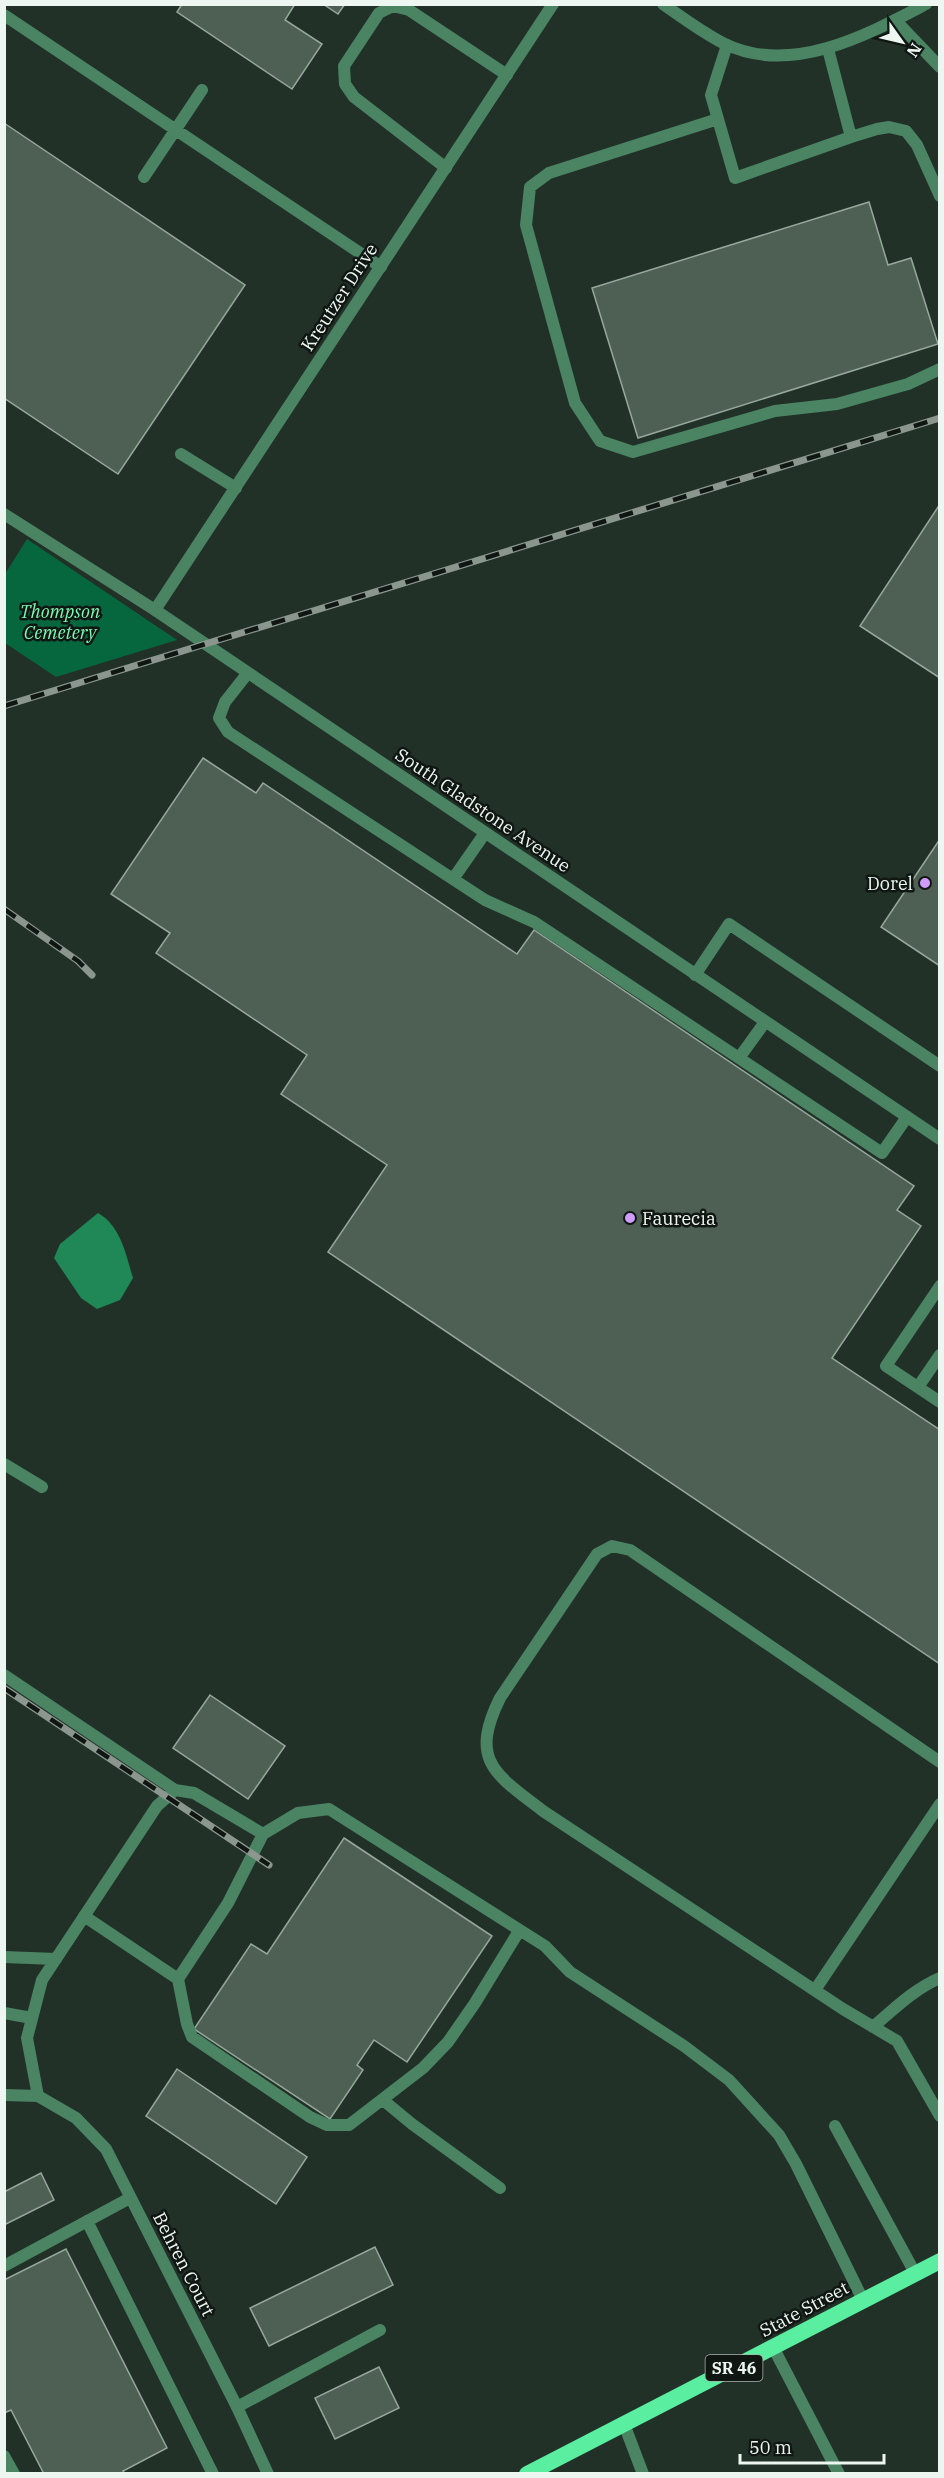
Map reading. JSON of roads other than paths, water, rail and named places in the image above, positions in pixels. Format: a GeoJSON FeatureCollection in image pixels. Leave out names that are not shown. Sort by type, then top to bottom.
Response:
{"type":"FeatureCollection","features":[{"type":"Feature","properties":{"kind":"highway","name":"State Street"},"geometry":{"type":"LineString","coordinates":[[527,2474],[939,2260]]}},
{"type":"Feature","properties":{"kind":"street","name":"Kreutzer Drive"},"geometry":{"type":"LineString","coordinates":[[155,610],[553,4]]}},
{"type":"Feature","properties":{"kind":"street"},"geometry":{"type":"LineString","coordinates":[[663,4],[727,45],[758,54],[791,54],[828,49],[926,4]]}},
{"type":"Feature","properties":{"kind":"street"},"geometry":{"type":"LineString","coordinates":[[446,168],[354,97],[345,84],[344,66],[379,13],[393,6],[410,10],[507,75]]}},
{"type":"Feature","properties":{"kind":"street"},"geometry":{"type":"LineString","coordinates":[[4,15],[381,267]]}},
{"type":"Feature","properties":{"kind":"street"},"geometry":{"type":"LineString","coordinates":[[895,20],[939,67]]}},
{"type":"Feature","properties":{"kind":"street"},"geometry":{"type":"LineString","coordinates":[[727,45],[711,95],[735,178],[851,137],[889,127],[906,131],[917,145],[939,196]]}},
{"type":"Feature","properties":{"kind":"street"},"geometry":{"type":"LineString","coordinates":[[828,49],[851,137]]}},
{"type":"Feature","properties":{"kind":"street"},"geometry":{"type":"LineString","coordinates":[[144,177],[202,90]]}},
{"type":"Feature","properties":{"kind":"street"},"geometry":{"type":"LineString","coordinates":[[718,119],[549,172],[530,187],[525,225],[575,403],[600,441],[633,452],[775,411],[837,404],[908,384],[939,369]]}},
{"type":"Feature","properties":{"kind":"street"},"geometry":{"type":"LineString","coordinates":[[181,453],[236,488]]}},
{"type":"Feature","properties":{"kind":"street","name":"South Gladstone Avenue"},"geometry":{"type":"LineString","coordinates":[[4,514],[155,610],[939,1139]]}},
{"type":"Feature","properties":{"kind":"street"},"geometry":{"type":"LineString","coordinates":[[247,674],[225,702],[219,718],[228,732],[485,900],[534,922],[882,1153],[907,1117]]}},
{"type":"Feature","properties":{"kind":"street"},"geometry":{"type":"LineString","coordinates":[[453,879],[485,833]]}},
{"type":"Feature","properties":{"kind":"street"},"geometry":{"type":"LineString","coordinates":[[695,975],[729,924],[939,1066]]}},
{"type":"Feature","properties":{"kind":"street"},"geometry":{"type":"LineString","coordinates":[[739,1058],[765,1022]]}},
{"type":"Feature","properties":{"kind":"street"},"geometry":{"type":"LineString","coordinates":[[939,1286],[885,1366],[939,1401]]}},
{"type":"Feature","properties":{"kind":"street"},"geometry":{"type":"LineString","coordinates":[[918,1387],[939,1355]]}},
{"type":"Feature","properties":{"kind":"street"},"geometry":{"type":"LineString","coordinates":[[4,1464],[42,1487]]}},
{"type":"Feature","properties":{"kind":"street"},"geometry":{"type":"LineString","coordinates":[[939,1762],[640,1557],[630,1551],[612,1546],[597,1554],[500,1698],[489,1720],[485,1744],[490,1763],[500,1778],[543,1811],[897,2042],[939,2116]]}},
{"type":"Feature","properties":{"kind":"street"},"geometry":{"type":"LineString","coordinates":[[4,1675],[175,1790],[194,1793],[263,1834]]}},
{"type":"Feature","properties":{"kind":"street"},"geometry":{"type":"LineString","coordinates":[[4,2095],[38,2096],[27,2038],[42,1980],[157,1806],[175,1790]]}},
{"type":"Feature","properties":{"kind":"street"},"geometry":{"type":"LineString","coordinates":[[815,1990],[939,1804]]}},
{"type":"Feature","properties":{"kind":"street"},"geometry":{"type":"LineString","coordinates":[[519,1931],[448,2042],[423,2068],[349,2125],[327,2125],[310,2117],[192,2037],[187,2024],[178,1979],[228,1903],[263,1834],[298,1813],[329,1809],[545,1946],[570,1972],[684,2046],[729,2080],[779,2135],[796,2164],[863,2300]]}},
{"type":"Feature","properties":{"kind":"street"},"geometry":{"type":"LineString","coordinates":[[84,1916],[178,1979]]}},
{"type":"Feature","properties":{"kind":"street"},"geometry":{"type":"LineString","coordinates":[[4,1957],[56,1959]]}},
{"type":"Feature","properties":{"kind":"street"},"geometry":{"type":"LineString","coordinates":[[873,2027],[910,1995],[925,1984],[939,1978]]}},
{"type":"Feature","properties":{"kind":"street"},"geometry":{"type":"LineString","coordinates":[[4,2013],[32,2018]]}},
{"type":"Feature","properties":{"kind":"street","name":"Behren Court"},"geometry":{"type":"LineString","coordinates":[[38,2096],[76,2118],[106,2149],[237,2407],[268,2474]]}},
{"type":"Feature","properties":{"kind":"street"},"geometry":{"type":"LineString","coordinates":[[383,2100],[500,2188]]}},
{"type":"Feature","properties":{"kind":"street"},"geometry":{"type":"LineString","coordinates":[[835,2126],[915,2273]]}},
{"type":"Feature","properties":{"kind":"street"},"geometry":{"type":"LineString","coordinates":[[4,2265],[130,2199]]}},
{"type":"Feature","properties":{"kind":"street"},"geometry":{"type":"LineString","coordinates":[[87,2221],[213,2474]]}},
{"type":"Feature","properties":{"kind":"street"},"geometry":{"type":"LineString","coordinates":[[237,2407],[380,2330]]}},
{"type":"Feature","properties":{"kind":"street"},"geometry":{"type":"LineString","coordinates":[[773,2347],[839,2474]]}},
{"type":"Feature","properties":{"kind":"street"},"geometry":{"type":"LineString","coordinates":[[624,2424],[643,2474]]}},
{"type":"Feature","properties":{"kind":"street"},"geometry":{"type":"LineString","coordinates":[[4,2456],[14,2474]]}},
{"type":"Feature","properties":{"kind":"railway"},"geometry":{"type":"LineString","coordinates":[[4,706],[940,418]]}},
{"type":"Feature","properties":{"kind":"railway"},"geometry":{"type":"LineString","coordinates":[[4,909],[78,961],[92,975]]}},
{"type":"Feature","properties":{"kind":"railway"},"geometry":{"type":"LineString","coordinates":[[4,1688],[269,1865]]}},
{"type":"Feature","properties":{"kind":"place","name":"Dorel"},"geometry":{"type":"Point","coordinates":[925,883]}},
{"type":"Feature","properties":{"kind":"place","name":"Faurecia"},"geometry":{"type":"Point","coordinates":[630,1218]}},
{"type":"Feature","properties":{"kind":"park label","name":"Thompson Cemetery"},"geometry":{"type":"Point","coordinates":[60,621]}}]}
